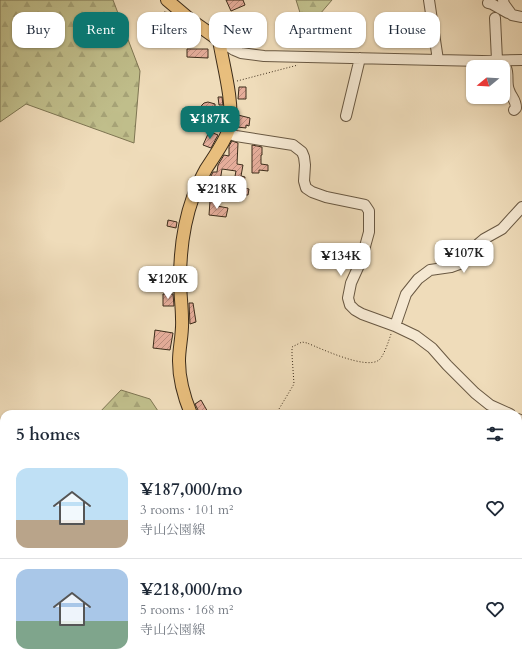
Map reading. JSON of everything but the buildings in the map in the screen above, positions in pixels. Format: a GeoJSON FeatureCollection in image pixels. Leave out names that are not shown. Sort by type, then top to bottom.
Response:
{"type":"FeatureCollection","features":[{"type":"Feature","properties":{"kind":"main road"},"geometry":{"type":"LineString","coordinates":[[167,0],[209,33]]}},
{"type":"Feature","properties":{"kind":"main road"},"geometry":{"type":"LineString","coordinates":[[189,410],[181,383],[179,362],[182,321],[180,281],[181,265],[184,232],[190,205],[200,180],[227,133],[230,124],[230,98],[221,48]]}},
{"type":"Feature","properties":{"kind":"street"},"geometry":{"type":"LineString","coordinates":[[429,0],[438,60]]}},
{"type":"Feature","properties":{"kind":"street"},"geometry":{"type":"LineString","coordinates":[[503,0],[504,4],[517,16]]}},
{"type":"Feature","properties":{"kind":"street"},"geometry":{"type":"LineString","coordinates":[[488,3],[517,16]]}},
{"type":"Feature","properties":{"kind":"street"},"geometry":{"type":"LineString","coordinates":[[495,18],[499,60]]}},
{"type":"Feature","properties":{"kind":"street"},"geometry":{"type":"LineString","coordinates":[[232,48],[241,53],[253,55],[466,61]]}},
{"type":"Feature","properties":{"kind":"street"},"geometry":{"type":"LineString","coordinates":[[346,116],[360,58]]}},
{"type":"Feature","properties":{"kind":"street"},"geometry":{"type":"LineString","coordinates":[[510,63],[522,60]]}},
{"type":"Feature","properties":{"kind":"street"},"geometry":{"type":"LineString","coordinates":[[510,93],[516,102],[516,108],[514,110]]}},
{"type":"Feature","properties":{"kind":"street"},"geometry":{"type":"LineString","coordinates":[[227,133],[236,136],[293,145],[302,152],[304,157],[304,181],[306,188],[326,197],[365,205],[368,211],[369,232],[361,261],[351,283],[348,298],[350,305],[355,310],[416,336],[432,348],[447,366],[475,393],[490,404],[502,410]]}},
{"type":"Feature","properties":{"kind":"street"},"geometry":{"type":"LineString","coordinates":[[395,326],[406,294],[418,279],[430,270],[451,267],[462,263],[471,250],[484,239],[502,229],[522,207]]}},
{"type":"Feature","properties":{"kind":"path"},"geometry":{"type":"LineString","coordinates":[[233,82],[303,64]]}},
{"type":"Feature","properties":{"kind":"path"},"geometry":{"type":"LineString","coordinates":[[278,410],[294,384],[292,347],[302,342],[308,343],[341,357],[366,363],[374,363],[381,359],[395,326]]}},
{"type":"Feature","properties":{"kind":"green space"},"geometry":{"type":"Polygon","coordinates":[[[0,0],[113,0],[118,12],[73,12],[73,48],[129,48],[129,42],[140,71],[134,143],[26,104],[0,122],[0,0]]]}},
{"type":"Feature","properties":{"kind":"green space"},"geometry":{"type":"Polygon","coordinates":[[[296,0],[332,0],[322,12],[300,12],[296,0]]]}},
{"type":"Feature","properties":{"kind":"green space"},"geometry":{"type":"Polygon","coordinates":[[[121,390],[150,399],[157,410],[102,410],[121,390]]]}}]}
